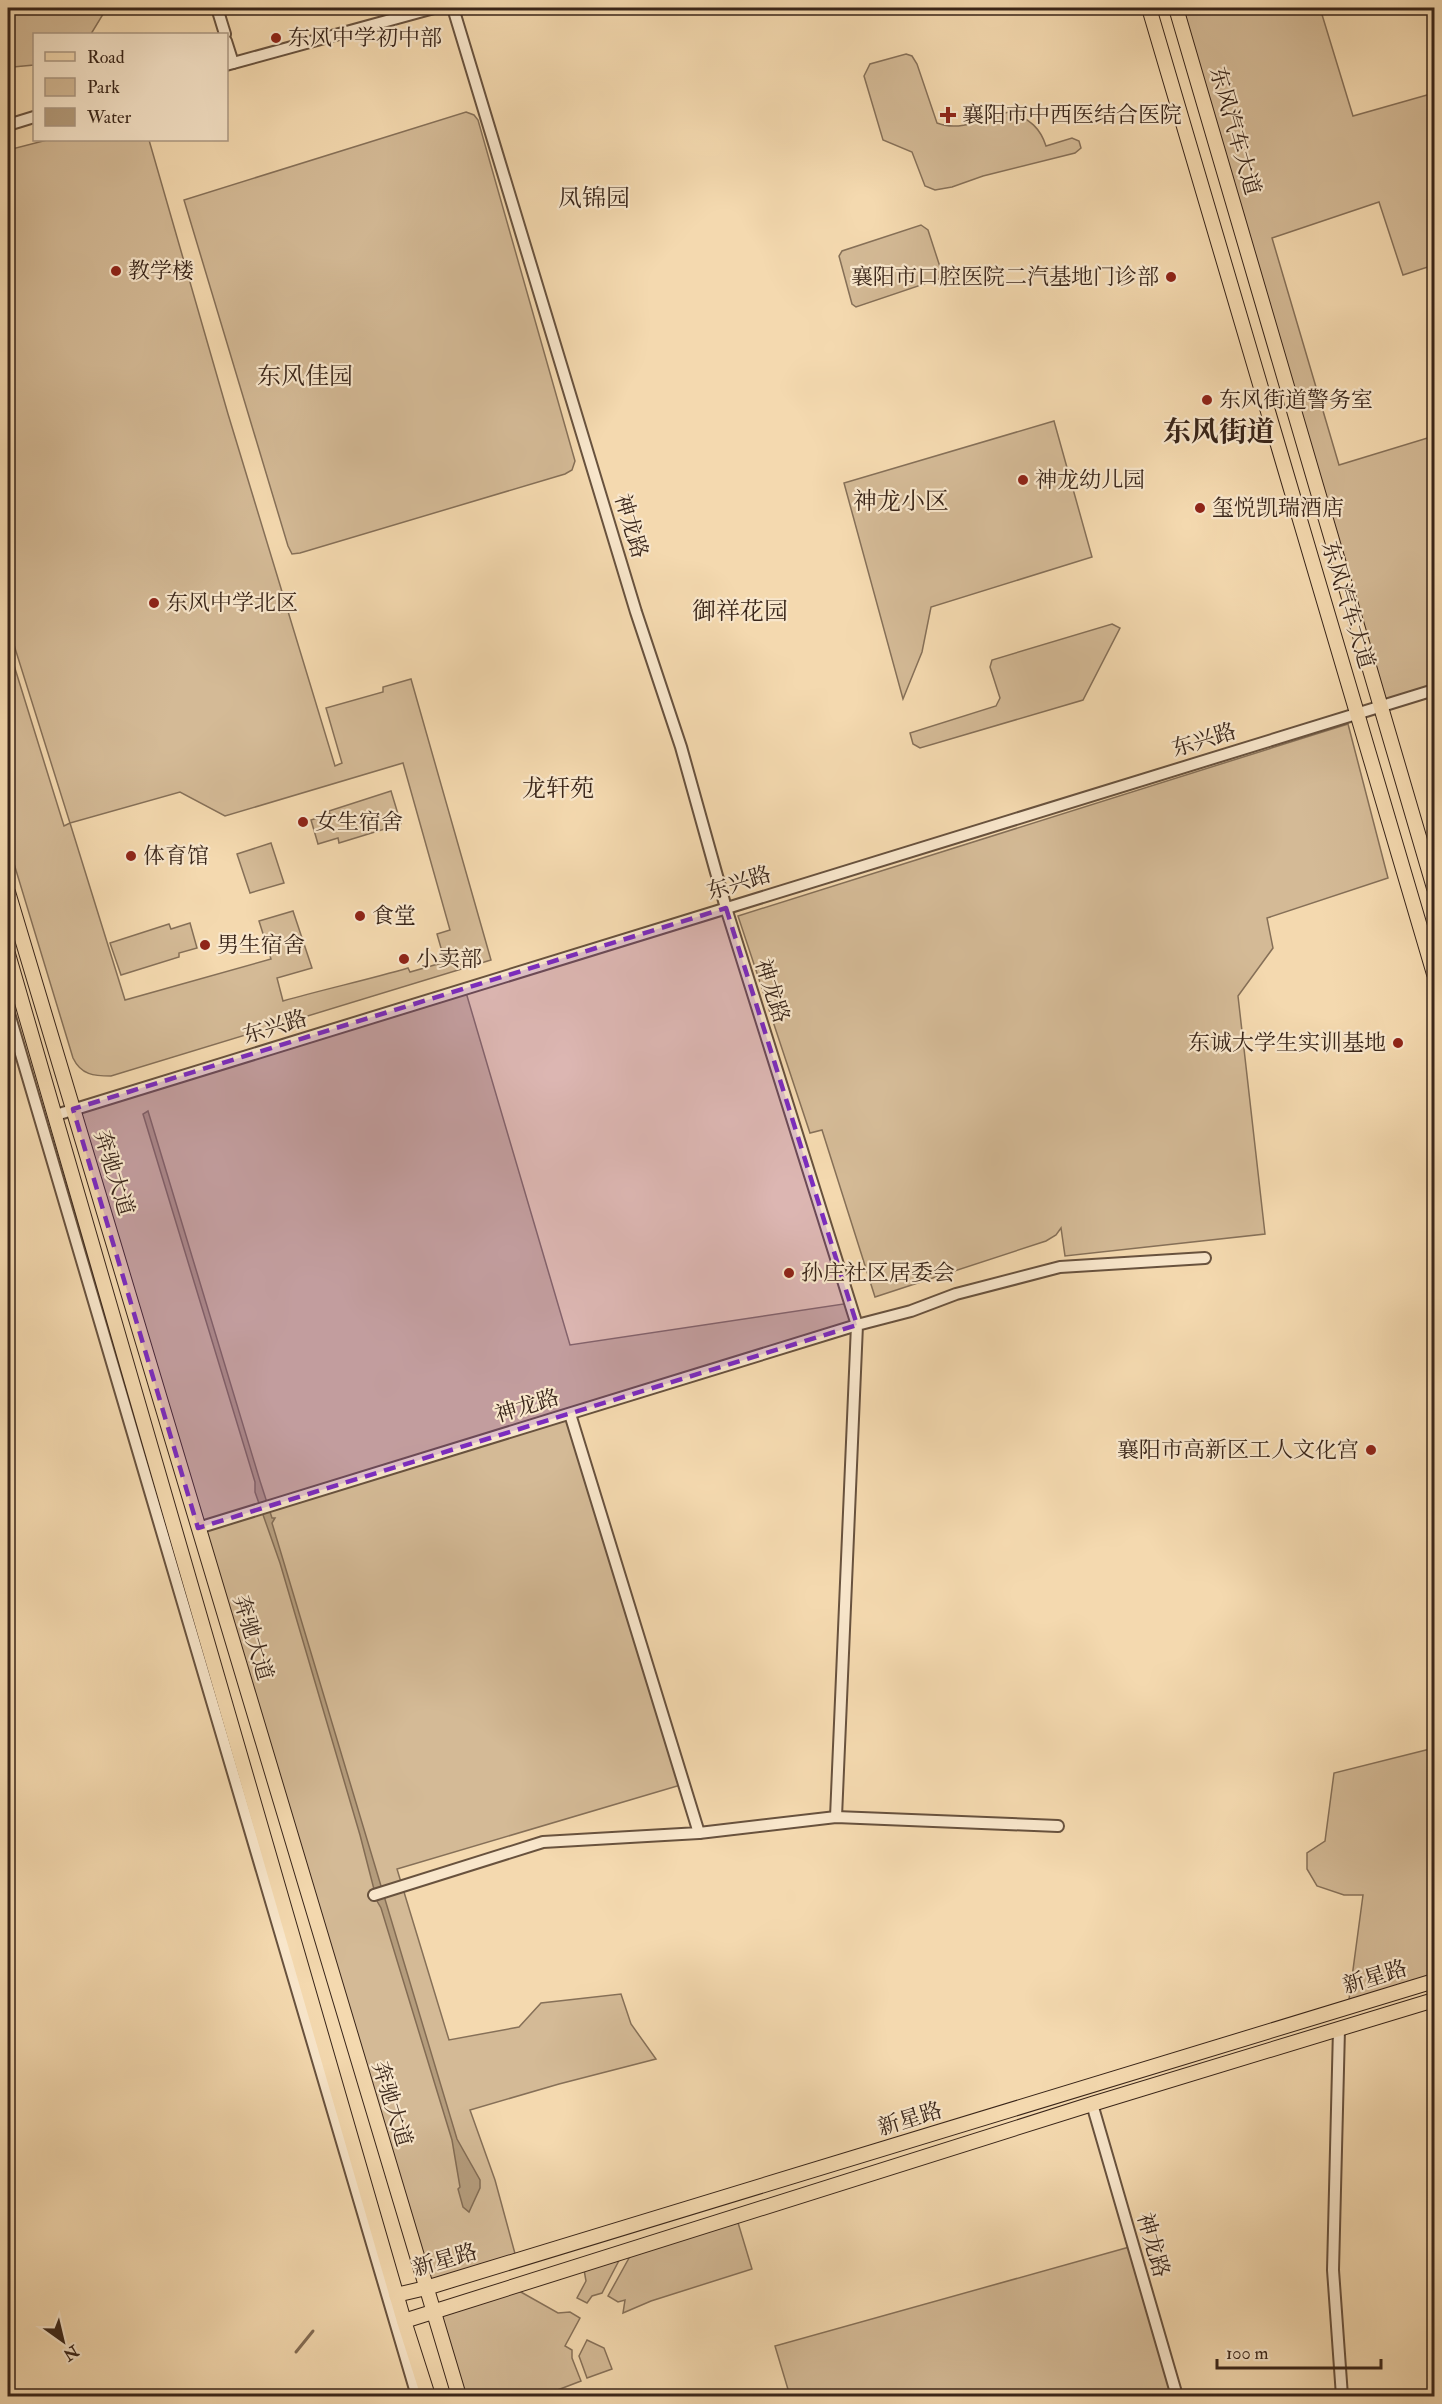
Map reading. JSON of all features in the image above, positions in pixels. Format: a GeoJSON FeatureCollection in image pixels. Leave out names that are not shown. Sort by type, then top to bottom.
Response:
{"type":"FeatureCollection","features":[{"type":"Feature","properties":{"kind":"main road","name":"东风汽车大道"},"geometry":{"type":"LineString","coordinates":[[1149,8],[1434,974]]}},
{"type":"Feature","properties":{"kind":"main road","name":"东风汽车大道"},"geometry":{"type":"LineString","coordinates":[[1176,8],[1434,888]]}},
{"type":"Feature","properties":{"kind":"main road","name":"奔驰大道"},"geometry":{"type":"LineString","coordinates":[[8,892],[459,2397]]}},
{"type":"Feature","properties":{"kind":"main road","name":"奔驰大道"},"geometry":{"type":"LineString","coordinates":[[8,954],[13,995],[56,1115],[390,2286],[404,2321],[428,2397]]}},
{"type":"Feature","properties":{"kind":"main road","name":"新星路"},"geometry":{"type":"LineString","coordinates":[[390,2286],[426,2288],[1434,1981]]}},
{"type":"Feature","properties":{"kind":"main road","name":"新星路"},"geometry":{"type":"LineString","coordinates":[[404,2321],[1092,2104],[1434,2000]]}},
{"type":"Feature","properties":{"kind":"street"},"geometry":{"type":"LineString","coordinates":[[217,8],[225,33]]}},
{"type":"Feature","properties":{"kind":"street"},"geometry":{"type":"LineString","coordinates":[[230,64],[434,8]]}},
{"type":"Feature","properties":{"kind":"street","name":"神龙路"},"geometry":{"type":"LineString","coordinates":[[198,1528],[857,1325],[726,908],[681,747],[636,612],[453,8]]}},
{"type":"Feature","properties":{"kind":"street"},"geometry":{"type":"LineString","coordinates":[[8,125],[33,117]]}},
{"type":"Feature","properties":{"kind":"street","name":"东兴路"},"geometry":{"type":"LineString","coordinates":[[56,1115],[1434,690]]}},
{"type":"Feature","properties":{"kind":"street"},"geometry":{"type":"LineString","coordinates":[[8,1010],[390,2286],[417,2397]]}},
{"type":"Feature","properties":{"kind":"street"},"geometry":{"type":"LineString","coordinates":[[836,1817],[857,1325],[911,1311],[956,1294],[1060,1267],[1205,1258]]}},
{"type":"Feature","properties":{"kind":"street"},"geometry":{"type":"LineString","coordinates":[[570,1414],[699,1833]]}},
{"type":"Feature","properties":{"kind":"street"},"geometry":{"type":"LineString","coordinates":[[374,1895],[543,1842],[699,1833],[836,1817],[1058,1826]]}},
{"type":"Feature","properties":{"kind":"street"},"geometry":{"type":"LineString","coordinates":[[1339,2029],[1333,2270],[1342,2397]]}},
{"type":"Feature","properties":{"kind":"street","name":"神龙路"},"geometry":{"type":"LineString","coordinates":[[1092,2104],[1177,2397]]}},
{"type":"Feature","properties":{"kind":"highlighted area"},"geometry":{"type":"Polygon","coordinates":[[[726,908],[857,1325],[198,1528],[73,1109],[726,908]]]}},
{"type":"Feature","properties":{"kind":"green space"},"geometry":{"type":"Polygon","coordinates":[[[8,8],[101,8],[105,11],[92,33],[33,33],[33,65],[13,67],[8,61],[8,8]]]}},
{"type":"Feature","properties":{"kind":"green space"},"geometry":{"type":"Polygon","coordinates":[[[1176,8],[1320,8],[1353,116],[1434,93],[1434,265],[1403,275],[1379,202],[1272,238],[1339,465],[1434,436],[1434,690],[1382,706],[1176,8]]]}},
{"type":"Feature","properties":{"kind":"green space"},"geometry":{"type":"Polygon","coordinates":[[[906,54],[912,56],[917,64],[937,123],[946,126],[965,125],[1013,111],[1034,125],[1046,146],[1072,138],[1079,141],[1081,148],[1075,153],[983,176],[952,187],[935,190],[925,186],[912,152],[883,140],[864,76],[870,64],[906,54]]]}},
{"type":"Feature","properties":{"kind":"green space"},"geometry":{"type":"Polygon","coordinates":[[[466,112],[474,115],[478,120],[575,461],[572,470],[565,474],[292,554],[184,200],[466,112]]]}},
{"type":"Feature","properties":{"kind":"green space","name":"东风中学北区"},"geometry":{"type":"Polygon","coordinates":[[[43,141],[149,141],[228,414],[335,766],[342,763],[326,708],[383,692],[383,687],[411,679],[491,960],[111,1076],[89,1073],[76,1064],[8,844],[8,646],[64,826],[70,823],[8,626],[8,212],[13,210],[8,193],[8,150],[43,141]],[[403,763],[225,816],[180,792],[70,823],[125,1000],[271,959],[259,921],[293,911],[312,968],[277,978],[283,1001],[408,968],[410,972],[445,962],[437,934],[450,930],[403,763]]]}},
{"type":"Feature","properties":{"kind":"green space"},"geometry":{"type":"Polygon","coordinates":[[[921,225],[928,230],[942,273],[939,279],[856,307],[852,304],[839,256],[842,251],[921,225]]]}},
{"type":"Feature","properties":{"kind":"green space"},"geometry":{"type":"Polygon","coordinates":[[[1054,421],[1092,557],[931,607],[922,652],[903,699],[844,483],[1054,421]]]}},
{"type":"Feature","properties":{"kind":"green space"},"geometry":{"type":"Polygon","coordinates":[[[1112,624],[1120,628],[1083,700],[920,748],[913,744],[910,733],[996,706],[1000,698],[990,667],[992,660],[1112,624]]]}},
{"type":"Feature","properties":{"kind":"green space"},"geometry":{"type":"Polygon","coordinates":[[[1348,724],[1388,878],[1267,918],[1273,948],[1238,996],[1265,1234],[1065,1256],[1061,1228],[1056,1235],[1046,1241],[875,1297],[822,1130],[810,1133],[738,916],[1348,724]]]}},
{"type":"Feature","properties":{"kind":"green space"},"geometry":{"type":"Polygon","coordinates":[[[391,791],[401,824],[339,843],[338,838],[318,844],[311,820],[330,814],[329,811],[391,791]]]}},
{"type":"Feature","properties":{"kind":"green space"},"geometry":{"type":"Polygon","coordinates":[[[271,843],[284,883],[250,893],[237,854],[271,843]]]}},
{"type":"Feature","properties":{"kind":"green space"},"geometry":{"type":"Polygon","coordinates":[[[190,923],[197,948],[179,953],[179,957],[121,975],[110,943],[169,924],[171,929],[190,923]]]}},
{"type":"Feature","properties":{"kind":"green space"},"geometry":{"type":"Polygon","coordinates":[[[465,989],[570,1345],[850,1303],[857,1325],[570,1414],[684,1784],[397,1869],[449,2040],[519,2027],[541,2003],[621,1994],[631,2024],[656,2059],[470,2110],[495,2180],[517,2261],[426,2288],[73,1109],[465,989]]]}},
{"type":"Feature","properties":{"kind":"green space"},"geometry":{"type":"Polygon","coordinates":[[[1434,1748],[1434,1981],[1348,2007],[1363,1895],[1344,1895],[1317,1886],[1307,1869],[1307,1853],[1325,1841],[1334,1773],[1434,1748]]]}},
{"type":"Feature","properties":{"kind":"green space"},"geometry":{"type":"Polygon","coordinates":[[[736,2216],[752,2269],[651,2301],[623,2313],[625,2300],[618,2302],[608,2296],[634,2249],[736,2216]]]}},
{"type":"Feature","properties":{"kind":"green space"},"geometry":{"type":"Polygon","coordinates":[[[1133,2246],[1177,2396],[790,2396],[775,2346],[1133,2246]]]}},
{"type":"Feature","properties":{"kind":"green space"},"geometry":{"type":"Polygon","coordinates":[[[624,2251],[602,2293],[592,2296],[587,2303],[577,2298],[586,2281],[583,2264],[624,2251]]]}},
{"type":"Feature","properties":{"kind":"green space"},"geometry":{"type":"Polygon","coordinates":[[[512,2287],[558,2313],[570,2312],[580,2318],[565,2346],[572,2350],[572,2358],[581,2381],[555,2391],[557,2396],[459,2396],[433,2312],[512,2287]]]}},
{"type":"Feature","properties":{"kind":"green space"},"geometry":{"type":"Polygon","coordinates":[[[587,2340],[604,2348],[612,2369],[587,2378],[579,2356],[587,2340]]]}},
{"type":"Feature","properties":{"kind":"water"},"geometry":{"type":"Polygon","coordinates":[[[148,1111],[260,1481],[272,1518],[275,1518],[272,1523],[457,2139],[480,2180],[480,2188],[469,2212],[463,2207],[458,2189],[460,2187],[452,2140],[377,1901],[360,1835],[280,1563],[255,1492],[255,1482],[143,1114],[148,1111]]]}},
{"type":"Feature","properties":{"kind":"waterway"},"geometry":{"type":"LineString","coordinates":[[296,2352],[313,2331]]}},
{"type":"Feature","properties":{"kind":"place","name":"东风中学初中部"},"geometry":{"type":"Point","coordinates":[276,38]}},
{"type":"Feature","properties":{"kind":"place","name":"襄阳市中西医结合医院"},"geometry":{"type":"Point","coordinates":[948,115]}},
{"type":"Feature","properties":{"kind":"place","name":"教学楼"},"geometry":{"type":"Point","coordinates":[116,271]}},
{"type":"Feature","properties":{"kind":"place","name":"襄阳市口腔医院二汽基地门诊部"},"geometry":{"type":"Point","coordinates":[1171,277]}},
{"type":"Feature","properties":{"kind":"place","name":"东风街道警务室"},"geometry":{"type":"Point","coordinates":[1207,400]}},
{"type":"Feature","properties":{"kind":"place","name":"神龙幼儿园"},"geometry":{"type":"Point","coordinates":[1023,480]}},
{"type":"Feature","properties":{"kind":"place","name":"玺悦凯瑞酒店"},"geometry":{"type":"Point","coordinates":[1200,508]}},
{"type":"Feature","properties":{"kind":"place","name":"东风中学北区"},"geometry":{"type":"Point","coordinates":[154,603]}},
{"type":"Feature","properties":{"kind":"place","name":"女生宿舍"},"geometry":{"type":"Point","coordinates":[303,822]}},
{"type":"Feature","properties":{"kind":"place","name":"体育馆"},"geometry":{"type":"Point","coordinates":[131,856]}},
{"type":"Feature","properties":{"kind":"place","name":"食堂"},"geometry":{"type":"Point","coordinates":[360,916]}},
{"type":"Feature","properties":{"kind":"place","name":"男生宿舍"},"geometry":{"type":"Point","coordinates":[205,945]}},
{"type":"Feature","properties":{"kind":"place","name":"小卖部"},"geometry":{"type":"Point","coordinates":[404,959]}},
{"type":"Feature","properties":{"kind":"place","name":"东诚大学生实训基地"},"geometry":{"type":"Point","coordinates":[1398,1043]}},
{"type":"Feature","properties":{"kind":"place","name":"孙庄社区居委会"},"geometry":{"type":"Point","coordinates":[789,1273]}},
{"type":"Feature","properties":{"kind":"place","name":"襄阳市高新区工人文化宫"},"geometry":{"type":"Point","coordinates":[1371,1450]}},
{"type":"Feature","properties":{"kind":"district","name":"凤锦园"},"geometry":{"type":"Point","coordinates":[594,198]}},
{"type":"Feature","properties":{"kind":"district","name":"东风佳园"},"geometry":{"type":"Point","coordinates":[305,376]}},
{"type":"Feature","properties":{"kind":"district","name":"东风街道"},"geometry":{"type":"Point","coordinates":[1219,432]}},
{"type":"Feature","properties":{"kind":"district","name":"神龙小区"},"geometry":{"type":"Point","coordinates":[901,501]}},
{"type":"Feature","properties":{"kind":"district","name":"御祥花园"},"geometry":{"type":"Point","coordinates":[740,611]}},
{"type":"Feature","properties":{"kind":"district","name":"龙轩苑"},"geometry":{"type":"Point","coordinates":[558,788]}}]}
